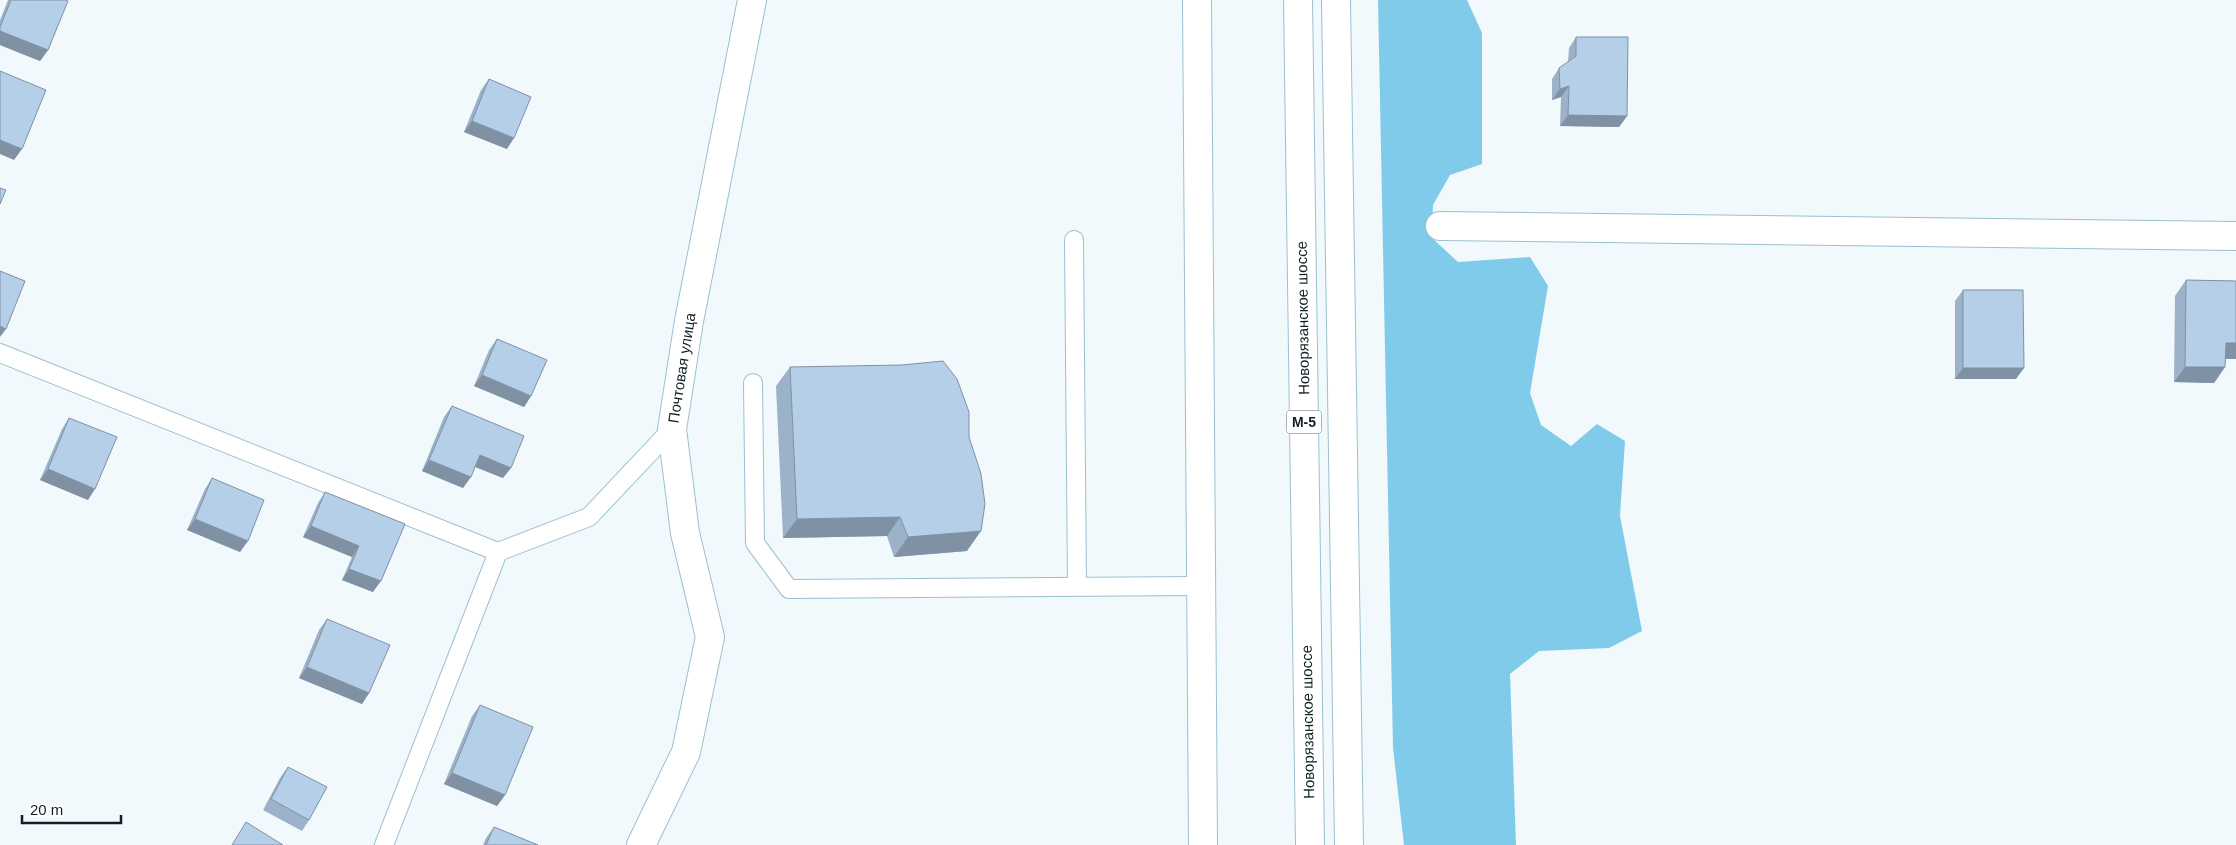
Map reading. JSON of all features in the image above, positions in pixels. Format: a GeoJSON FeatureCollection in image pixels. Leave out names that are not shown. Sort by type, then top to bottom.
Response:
{"type":"FeatureCollection","features":[{"type":"Feature","properties":{"kind":"main road","name":"Почтовая улица"},"geometry":{"type":"LineString","coordinates":[[641,845],[686,752],[710,637],[685,533],[672,429],[689,321],[752,0]]}},
{"type":"Feature","properties":{"kind":"main road"},"geometry":{"type":"LineString","coordinates":[[1197,0],[1203,845]]}},
{"type":"Feature","properties":{"kind":"main road","name":"Новорязанское шоссе"},"geometry":{"type":"LineString","coordinates":[[1298,0],[1310,845]]}},
{"type":"Feature","properties":{"kind":"main road"},"geometry":{"type":"LineString","coordinates":[[1336,0],[1348,845]]}},
{"type":"Feature","properties":{"kind":"main road"},"geometry":{"type":"LineString","coordinates":[[1440,226],[2236,236]]}},
{"type":"Feature","properties":{"kind":"lane"},"geometry":{"type":"LineString","coordinates":[[1074,240],[1077,587]]}},
{"type":"Feature","properties":{"kind":"lane"},"geometry":{"type":"LineString","coordinates":[[0,353],[498,552],[589,517],[672,429]]}},
{"type":"Feature","properties":{"kind":"lane"},"geometry":{"type":"LineString","coordinates":[[753,383],[755,543],[788,589],[1201,586]]}},
{"type":"Feature","properties":{"kind":"lane"},"geometry":{"type":"LineString","coordinates":[[384,845],[498,552]]}},
{"type":"Feature","properties":{"kind":"shaded area"},"geometry":{"type":"Polygon","coordinates":[[[1378,0],[1467,0],[1482,33],[1482,164],[1450,175],[1433,205],[1432,238],[1458,262],[1530,257],[1548,286],[1530,393],[1541,425],[1571,446],[1597,424],[1625,441],[1620,516],[1642,631],[1609,648],[1539,651],[1510,674],[1516,845],[1404,845],[1393,748],[1378,0]]]}},
{"type":"Feature","properties":{"kind":"building"},"geometry":{"type":"Polygon","coordinates":[[[11,0],[68,1],[48,50],[0,31],[11,0]]]}},
{"type":"Feature","properties":{"kind":"building"},"geometry":{"type":"Polygon","coordinates":[[[1576,37],[1628,37],[1627,116],[1568,115],[1569,86],[1560,89],[1559,68],[1576,56],[1576,37]]]}},
{"type":"Feature","properties":{"kind":"building"},"geometry":{"type":"Polygon","coordinates":[[[0,71],[46,90],[22,149],[0,140],[0,71]]]}},
{"type":"Feature","properties":{"kind":"building"},"geometry":{"type":"Polygon","coordinates":[[[489,79],[531,97],[514,138],[472,121],[489,79]]]}},
{"type":"Feature","properties":{"kind":"building"},"geometry":{"type":"Polygon","coordinates":[[[0,188],[6,190],[0,204],[0,188]]]}},
{"type":"Feature","properties":{"kind":"building"},"geometry":{"type":"Polygon","coordinates":[[[0,271],[25,281],[6,329],[0,326],[0,271]]]}},
{"type":"Feature","properties":{"kind":"building"},"geometry":{"type":"Polygon","coordinates":[[[2186,280],[2236,281],[2236,343],[2226,343],[2225,367],[2185,367],[2186,280]]]}},
{"type":"Feature","properties":{"kind":"building"},"geometry":{"type":"Polygon","coordinates":[[[1963,290],[2023,290],[2024,368],[1963,368],[1963,290]]]}},
{"type":"Feature","properties":{"kind":"building"},"geometry":{"type":"Polygon","coordinates":[[[497,339],[547,360],[531,396],[482,375],[497,339]]]}},
{"type":"Feature","properties":{"kind":"building"},"geometry":{"type":"Polygon","coordinates":[[[943,361],[957,379],[969,412],[969,437],[981,474],[985,504],[981,531],[908,537],[900,517],[797,519],[790,367],[902,365],[943,361]]]}},
{"type":"Feature","properties":{"kind":"building"},"geometry":{"type":"Polygon","coordinates":[[[452,406],[524,436],[511,468],[480,455],[471,477],[429,460],[452,406]]]}},
{"type":"Feature","properties":{"kind":"building"},"geometry":{"type":"Polygon","coordinates":[[[69,418],[117,437],[95,489],[48,469],[69,418]]]}},
{"type":"Feature","properties":{"kind":"building"},"geometry":{"type":"Polygon","coordinates":[[[212,478],[264,500],[248,541],[195,519],[212,478]]]}},
{"type":"Feature","properties":{"kind":"building"},"geometry":{"type":"Polygon","coordinates":[[[325,492],[405,524],[381,581],[349,569],[359,546],[311,526],[325,492]]]}},
{"type":"Feature","properties":{"kind":"building"},"geometry":{"type":"Polygon","coordinates":[[[327,619],[390,645],[369,693],[307,667],[327,619]]]}},
{"type":"Feature","properties":{"kind":"building"},"geometry":{"type":"Polygon","coordinates":[[[480,705],[533,727],[505,795],[452,773],[480,705]]]}},
{"type":"Feature","properties":{"kind":"building"},"geometry":{"type":"Polygon","coordinates":[[[288,767],[327,787],[309,820],[271,799],[288,767]]]}},
{"type":"Feature","properties":{"kind":"building"},"geometry":{"type":"Polygon","coordinates":[[[246,822],[283,845],[232,845],[246,822]]]}},
{"type":"Feature","properties":{"kind":"building"},"geometry":{"type":"Polygon","coordinates":[[[494,827],[538,845],[486,845],[494,827]]]}}]}
